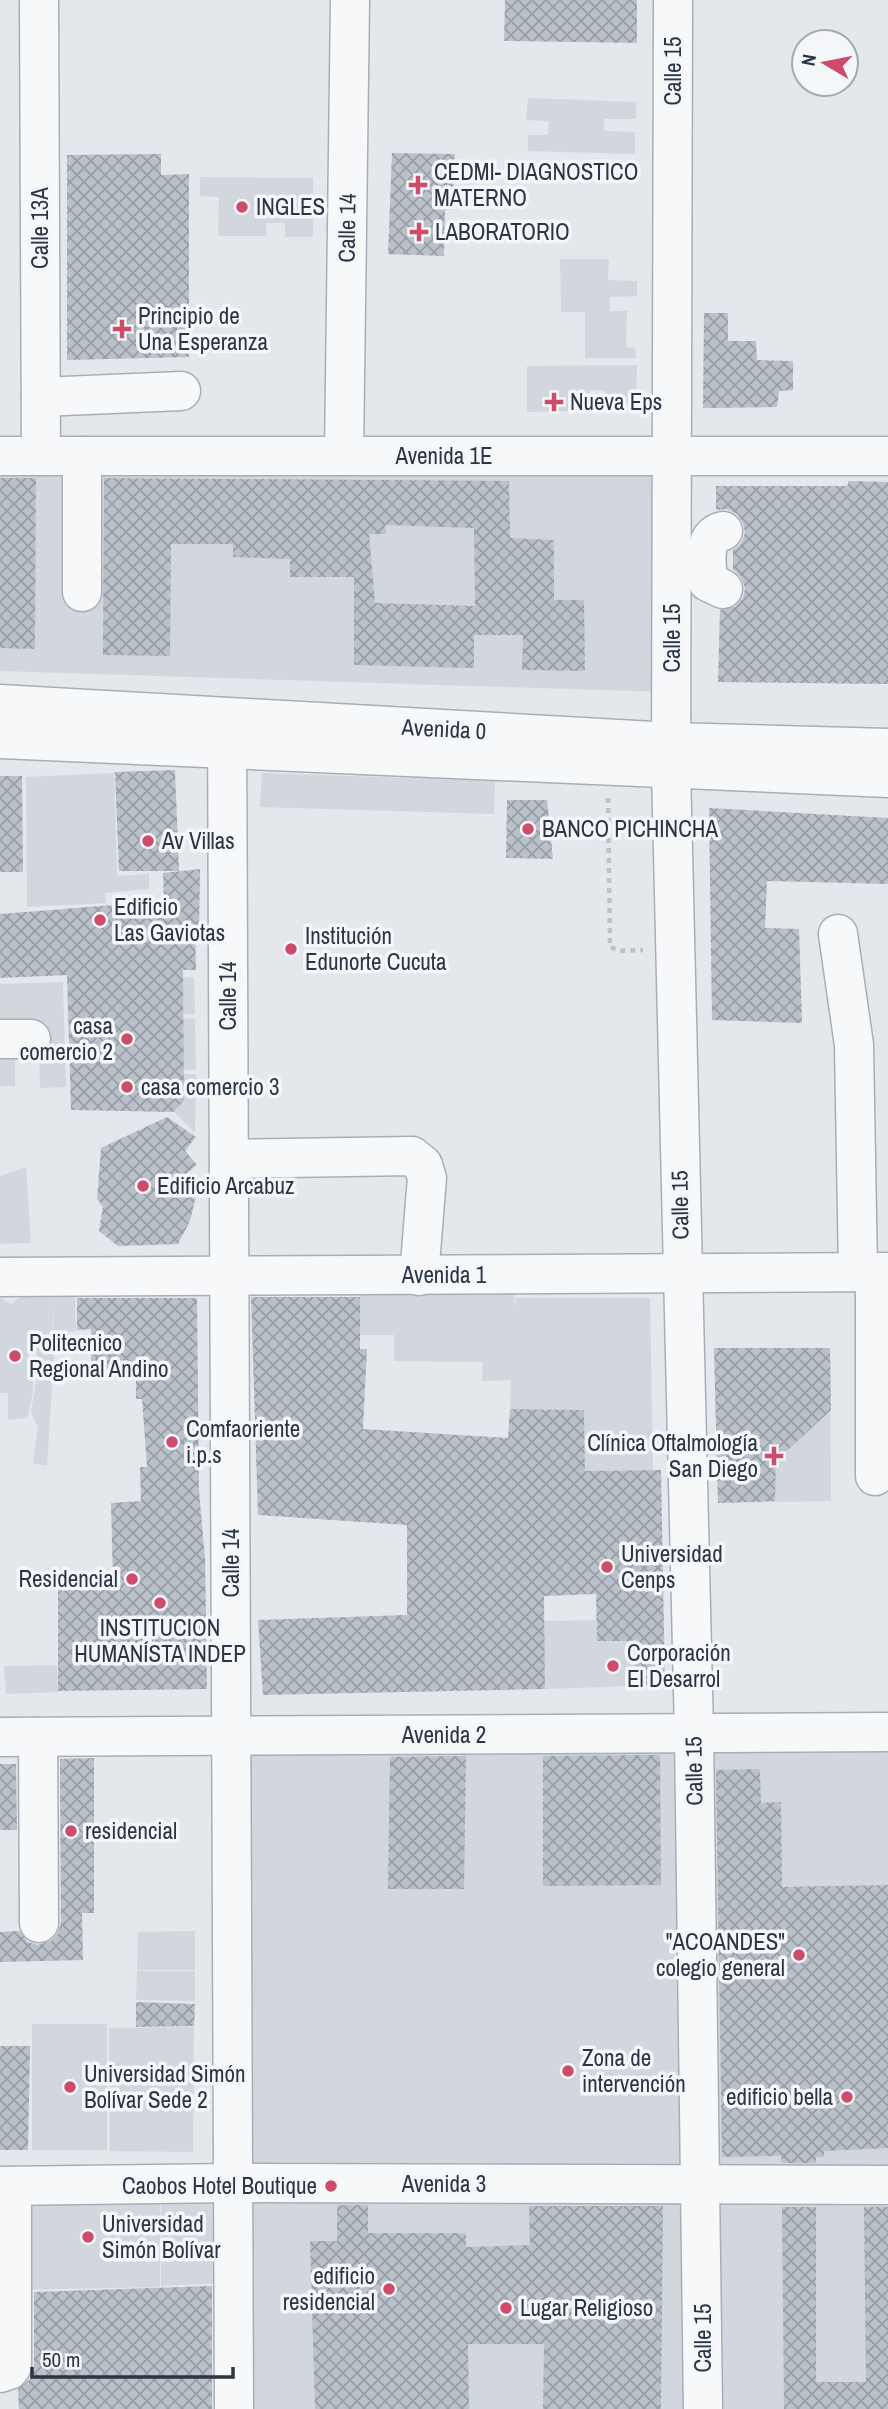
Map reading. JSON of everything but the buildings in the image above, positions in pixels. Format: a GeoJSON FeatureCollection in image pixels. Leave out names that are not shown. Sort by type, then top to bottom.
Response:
{"type":"FeatureCollection","features":[{"type":"Feature","properties":{"kind":"street","name":"Calle 13A"},"geometry":{"type":"LineString","coordinates":[[39,0],[41,456]]}},
{"type":"Feature","properties":{"kind":"street","name":"Calle 14"},"geometry":{"type":"LineString","coordinates":[[344,456],[350,0]]}},
{"type":"Feature","properties":{"kind":"street","name":"Calle 15"},"geometry":{"type":"LineString","coordinates":[[673,0],[671,456],[706,561],[671,755],[694,1733],[704,2409]]}},
{"type":"Feature","properties":{"kind":"street"},"geometry":{"type":"LineString","coordinates":[[41,397],[132,396],[181,391]]}},
{"type":"Feature","properties":{"kind":"street"},"geometry":{"type":"LineString","coordinates":[[132,396],[134,456]]}},
{"type":"Feature","properties":{"kind":"street","name":"Avenida 1E"},"geometry":{"type":"LineString","coordinates":[[0,456],[888,456]]}},
{"type":"Feature","properties":{"kind":"street"},"geometry":{"type":"LineString","coordinates":[[82,456],[82,592]]}},
{"type":"Feature","properties":{"kind":"street","name":"Avenida 0"},"geometry":{"type":"LineString","coordinates":[[0,704],[227,732],[608,765],[671,755],[888,748]]}},
{"type":"Feature","properties":{"kind":"street","name":"Calle 14"},"geometry":{"type":"LineString","coordinates":[[227,732],[234,2409]]}},
{"type":"Feature","properties":{"kind":"street","name":"Avenida 0"},"geometry":{"type":"LineString","coordinates":[[0,739],[227,732],[671,755],[888,778]]}},
{"type":"Feature","properties":{"kind":"street"},"geometry":{"type":"LineString","coordinates":[[838,934],[854,1045],[874,1272],[875,1476]]}},
{"type":"Feature","properties":{"kind":"street"},"geometry":{"type":"LineString","coordinates":[[229,1159],[411,1156],[423,1165],[427,1178],[419,1276]]}},
{"type":"Feature","properties":{"kind":"street","name":"Avenida 1"},"geometry":{"type":"LineString","coordinates":[[0,1277],[874,1272]]}},
{"type":"Feature","properties":{"kind":"street","name":"Avenida 2"},"geometry":{"type":"LineString","coordinates":[[0,1737],[888,1732]]}},
{"type":"Feature","properties":{"kind":"street"},"geometry":{"type":"LineString","coordinates":[[38,1737],[39,1923]]}},
{"type":"Feature","properties":{"kind":"street","name":"Avenida 3"},"geometry":{"type":"LineString","coordinates":[[6,2186],[233,2183],[888,2185]]}},
{"type":"Feature","properties":{"kind":"street"},"geometry":{"type":"LineString","coordinates":[[0,2373],[5,2373],[12,2366],[6,2186]]}},
{"type":"Feature","properties":{"kind":"path"},"geometry":{"type":"LineString","coordinates":[[608,765],[610,947],[622,951],[676,947]]}},
{"type":"Feature","properties":{"kind":"shaded area"},"geometry":{"type":"Polygon","coordinates":[[[528,98],[636,102],[636,119],[604,119],[604,131],[635,132],[635,154],[528,151],[528,135],[548,135],[549,121],[526,120],[528,98]]]}},
{"type":"Feature","properties":{"kind":"shaded area"},"geometry":{"type":"Polygon","coordinates":[[[200,177],[313,178],[313,237],[285,237],[285,223],[266,223],[266,236],[218,236],[219,197],[200,196],[200,177]]]}},
{"type":"Feature","properties":{"kind":"shaded area"},"geometry":{"type":"Polygon","coordinates":[[[560,259],[609,259],[608,280],[637,281],[637,296],[610,297],[610,311],[627,311],[626,347],[635,348],[636,358],[585,358],[585,312],[561,312],[560,259]]]}},
{"type":"Feature","properties":{"kind":"shaded area"},"geometry":{"type":"Polygon","coordinates":[[[637,365],[636,411],[606,410],[605,391],[590,390],[589,411],[527,412],[527,366],[637,365]]]}},
{"type":"Feature","properties":{"kind":"shaded area"},"geometry":{"type":"Polygon","coordinates":[[[0,468],[660,470],[664,692],[0,671],[0,468]]]}},
{"type":"Feature","properties":{"kind":"shaded area"},"geometry":{"type":"Polygon","coordinates":[[[114,773],[117,876],[149,874],[149,889],[105,893],[106,903],[27,907],[26,777],[114,773]]]}},
{"type":"Feature","properties":{"kind":"shaded area"},"geometry":{"type":"Polygon","coordinates":[[[262,773],[495,781],[494,814],[260,807],[262,773]]]}},
{"type":"Feature","properties":{"kind":"shaded area"},"geometry":{"type":"Polygon","coordinates":[[[194,977],[195,1014],[133,1016],[133,980],[194,977]]]}},
{"type":"Feature","properties":{"kind":"shaded area"},"geometry":{"type":"Polygon","coordinates":[[[63,982],[66,1087],[40,1088],[39,1045],[15,1046],[15,1086],[0,1086],[0,984],[63,982]]]}},
{"type":"Feature","properties":{"kind":"shaded area"},"geometry":{"type":"Polygon","coordinates":[[[195,1018],[196,1070],[139,1069],[135,1022],[195,1018]]]}},
{"type":"Feature","properties":{"kind":"shaded area"},"geometry":{"type":"Polygon","coordinates":[[[139,1074],[196,1074],[195,1133],[172,1110],[139,1074]]]}},
{"type":"Feature","properties":{"kind":"shaded area"},"geometry":{"type":"Polygon","coordinates":[[[26,1167],[31,1243],[0,1244],[0,1176],[26,1167]]]}},
{"type":"Feature","properties":{"kind":"shaded area"},"geometry":{"type":"Polygon","coordinates":[[[360,1290],[514,1293],[515,1306],[516,1298],[650,1298],[653,1470],[585,1471],[584,1410],[510,1409],[511,1380],[482,1381],[483,1362],[394,1361],[394,1335],[360,1335],[360,1290]]]}},
{"type":"Feature","properties":{"kind":"shaded area"},"geometry":{"type":"Polygon","coordinates":[[[75,1295],[76,1331],[69,1332],[68,1337],[52,1336],[55,1300],[51,1335],[42,1336],[40,1343],[51,1341],[54,1351],[47,1466],[33,1463],[38,1428],[31,1412],[39,1363],[35,1348],[26,1346],[33,1366],[33,1393],[27,1418],[8,1420],[8,1393],[0,1393],[0,1297],[11,1304],[20,1297],[75,1295]]]}},
{"type":"Feature","properties":{"kind":"shaded area","name":"Clínica Oftalmología San Diego"},"geometry":{"type":"Polygon","coordinates":[[[714,1348],[830,1348],[831,1501],[718,1503],[714,1348]]]}},
{"type":"Feature","properties":{"kind":"shaded area"},"geometry":{"type":"Polygon","coordinates":[[[596,1620],[597,1641],[634,1641],[635,1686],[545,1689],[543,1621],[596,1620]]]}},
{"type":"Feature","properties":{"kind":"shaded area"},"geometry":{"type":"Polygon","coordinates":[[[57,1665],[58,1692],[6,1694],[4,1666],[57,1665]]]}},
{"type":"Feature","properties":{"kind":"shaded area","name":"Zona de intervención"},"geometry":{"type":"Polygon","coordinates":[[[246,1733],[888,1733],[888,2409],[249,2409],[246,1733]]]}},
{"type":"Feature","properties":{"kind":"shaded area"},"geometry":{"type":"Polygon","coordinates":[[[195,1931],[195,1970],[137,1970],[138,1932],[195,1931]]]}},
{"type":"Feature","properties":{"kind":"shaded area"},"geometry":{"type":"Polygon","coordinates":[[[137,1971],[195,1971],[195,2001],[136,2000],[137,1971]]]}},
{"type":"Feature","properties":{"kind":"shaded area","name":"Universidad Simón Bolívar Sede 2"},"geometry":{"type":"Polygon","coordinates":[[[32,2024],[107,2024],[107,2150],[32,2150],[32,2024]]]}},
{"type":"Feature","properties":{"kind":"shaded area"},"geometry":{"type":"Polygon","coordinates":[[[194,2027],[193,2152],[110,2151],[109,2028],[194,2027]]]}},
{"type":"Feature","properties":{"kind":"shaded area"},"geometry":{"type":"Polygon","coordinates":[[[224,2185],[226,2283],[161,2286],[161,2186],[224,2185]]]}},
{"type":"Feature","properties":{"kind":"shaded area","name":"Universidad Simón Bolívar"},"geometry":{"type":"Polygon","coordinates":[[[160,2186],[160,2287],[15,2290],[16,2188],[160,2186]]]}},
{"type":"Feature","properties":{"kind":"place","name":"CEDMI- DIAGNOSTICO MATERNO"},"geometry":{"type":"Point","coordinates":[418,185]}},
{"type":"Feature","properties":{"kind":"place","name":"INGLES"},"geometry":{"type":"Point","coordinates":[242,207]}},
{"type":"Feature","properties":{"kind":"place","name":"LABORATORIO"},"geometry":{"type":"Point","coordinates":[419,232]}},
{"type":"Feature","properties":{"kind":"place","name":"Principio de Una Esperanza"},"geometry":{"type":"Point","coordinates":[122,329]}},
{"type":"Feature","properties":{"kind":"place","name":"Nueva Eps"},"geometry":{"type":"Point","coordinates":[554,402]}},
{"type":"Feature","properties":{"kind":"place","name":"BANCO PICHINCHA"},"geometry":{"type":"Point","coordinates":[528,829]}},
{"type":"Feature","properties":{"kind":"place","name":"Av Villas"},"geometry":{"type":"Point","coordinates":[148,841]}},
{"type":"Feature","properties":{"kind":"place","name":"Edificio Las Gaviotas"},"geometry":{"type":"Point","coordinates":[100,920]}},
{"type":"Feature","properties":{"kind":"place","name":"Institución Edunorte Cucuta"},"geometry":{"type":"Point","coordinates":[291,949]}},
{"type":"Feature","properties":{"kind":"place","name":"casa comercio 2"},"geometry":{"type":"Point","coordinates":[127,1039]}},
{"type":"Feature","properties":{"kind":"place","name":"casa comercio 3"},"geometry":{"type":"Point","coordinates":[127,1087]}},
{"type":"Feature","properties":{"kind":"place","name":"Edificio Arcabuz"},"geometry":{"type":"Point","coordinates":[143,1186]}},
{"type":"Feature","properties":{"kind":"place","name":"Politecnico Regional Andino"},"geometry":{"type":"Point","coordinates":[15,1356]}},
{"type":"Feature","properties":{"kind":"place","name":"Comfaoriente i.p.s"},"geometry":{"type":"Point","coordinates":[172,1442]}},
{"type":"Feature","properties":{"kind":"place","name":"Clínica Oftalmología San Diego"},"geometry":{"type":"Point","coordinates":[774,1456]}},
{"type":"Feature","properties":{"kind":"place","name":"Universidad Cenps"},"geometry":{"type":"Point","coordinates":[607,1567]}},
{"type":"Feature","properties":{"kind":"place","name":"Residencial"},"geometry":{"type":"Point","coordinates":[132,1579]}},
{"type":"Feature","properties":{"kind":"place","name":"INSTITUCION HUMANÍSTA INDEP"},"geometry":{"type":"Point","coordinates":[160,1603]}},
{"type":"Feature","properties":{"kind":"place","name":"Corporación El Desarrol"},"geometry":{"type":"Point","coordinates":[613,1666]}},
{"type":"Feature","properties":{"kind":"place","name":"residencial"},"geometry":{"type":"Point","coordinates":[71,1831]}},
{"type":"Feature","properties":{"kind":"place","name":"\"ACOANDES\" colegio general"},"geometry":{"type":"Point","coordinates":[799,1955]}},
{"type":"Feature","properties":{"kind":"place","name":"Zona de intervención"},"geometry":{"type":"Point","coordinates":[568,2071]}},
{"type":"Feature","properties":{"kind":"place","name":"Universidad Simón Bolívar Sede 2"},"geometry":{"type":"Point","coordinates":[70,2087]}},
{"type":"Feature","properties":{"kind":"place","name":"edificio bella"},"geometry":{"type":"Point","coordinates":[847,2097]}},
{"type":"Feature","properties":{"kind":"place","name":"Caobos Hotel Boutique"},"geometry":{"type":"Point","coordinates":[331,2186]}},
{"type":"Feature","properties":{"kind":"place","name":"Universidad Simón Bolívar"},"geometry":{"type":"Point","coordinates":[88,2237]}},
{"type":"Feature","properties":{"kind":"place","name":"edificio residencial"},"geometry":{"type":"Point","coordinates":[389,2289]}},
{"type":"Feature","properties":{"kind":"place","name":"Lugar Religioso"},"geometry":{"type":"Point","coordinates":[506,2308]}}]}
